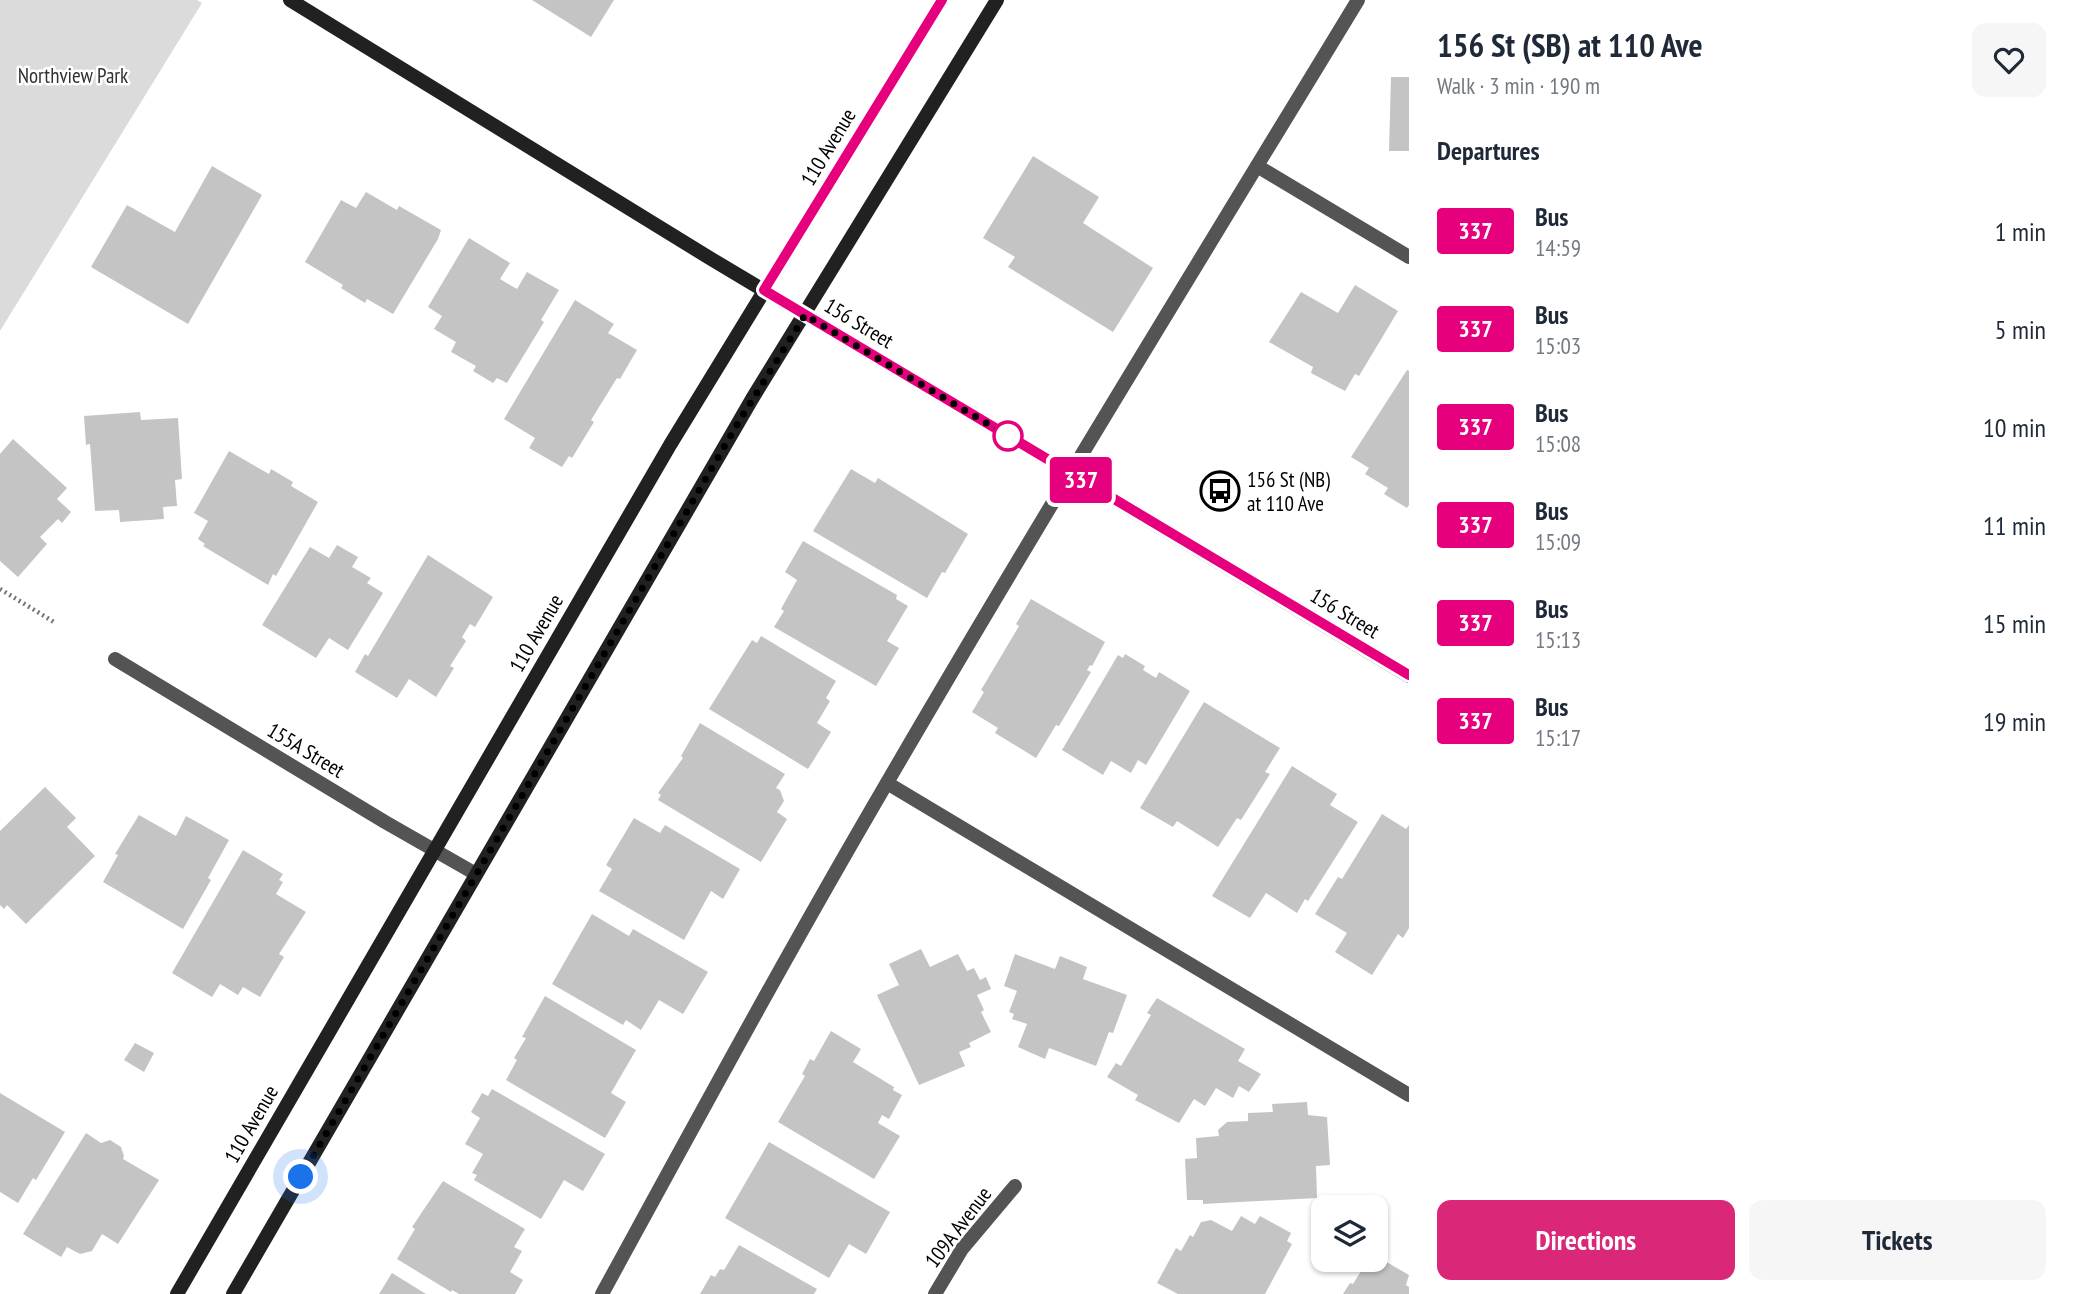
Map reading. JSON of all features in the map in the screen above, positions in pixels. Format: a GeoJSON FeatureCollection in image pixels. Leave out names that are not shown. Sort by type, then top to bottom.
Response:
{"type":"FeatureCollection","features":[{"type":"Feature","properties":{"kind":"street","name":"156 Street"},"geometry":{"type":"LineString","coordinates":[[290,0],[805,315],[1409,676]]}},
{"type":"Feature","properties":{"kind":"street","name":"110 Avenue"},"geometry":{"type":"LineString","coordinates":[[177,1294],[670,445],[942,0]]}},
{"type":"Feature","properties":{"kind":"street"},"geometry":{"type":"LineString","coordinates":[[233,1294],[745,411],[997,0]]}},
{"type":"Feature","properties":{"kind":"street"},"geometry":{"type":"LineString","coordinates":[[602,1294],[767,991],[887,783],[1069,473],[1358,0]]}},
{"type":"Feature","properties":{"kind":"street"},"geometry":{"type":"LineString","coordinates":[[1257,166],[1409,257]]}},
{"type":"Feature","properties":{"kind":"street","name":"155A Street"},"geometry":{"type":"LineString","coordinates":[[115,659],[476,874]]}},
{"type":"Feature","properties":{"kind":"street"},"geometry":{"type":"LineString","coordinates":[[887,783],[1409,1096]]}},
{"type":"Feature","properties":{"kind":"street","name":"109A Avenue"},"geometry":{"type":"LineString","coordinates":[[935,1294],[962,1249],[1015,1186]]}},
{"type":"Feature","properties":{"kind":"path"},"geometry":{"type":"LineString","coordinates":[[0,589],[54,622]]}},
{"type":"Feature","properties":{"kind":"green space","name":"Northview Park"},"geometry":{"type":"Polygon","coordinates":[[[0,0],[197,0],[202,3],[0,331],[0,0]]]}},
{"type":"Feature","properties":{"kind":"building"},"geometry":{"type":"Polygon","coordinates":[[[532,0],[614,0],[591,37],[532,0]]]}},
{"type":"Feature","properties":{"kind":"building"},"geometry":{"type":"Polygon","coordinates":[[[1391,77],[1409,77],[1409,151],[1389,151],[1391,77]]]}},
{"type":"Feature","properties":{"kind":"building"},"geometry":{"type":"Polygon","coordinates":[[[1033,156],[1099,197],[1083,223],[1153,268],[1113,332],[1008,267],[1015,257],[983,238],[1033,156]]]}},
{"type":"Feature","properties":{"kind":"building"},"geometry":{"type":"Polygon","coordinates":[[[212,166],[262,195],[188,324],[91,267],[127,205],[175,232],[212,166]]]}},
{"type":"Feature","properties":{"kind":"building"},"geometry":{"type":"Polygon","coordinates":[[[366,192],[397,210],[399,206],[441,230],[393,314],[367,299],[365,303],[341,288],[343,285],[305,262],[341,200],[356,208],[366,192]]]}},
{"type":"Feature","properties":{"kind":"building"},"geometry":{"type":"Polygon","coordinates":[[[469,238],[510,263],[500,279],[517,289],[527,272],[559,290],[541,320],[544,322],[507,383],[497,378],[493,383],[473,371],[476,366],[451,352],[456,342],[434,329],[442,316],[428,307],[469,238]]]}},
{"type":"Feature","properties":{"kind":"building"},"geometry":{"type":"Polygon","coordinates":[[[1355,285],[1398,311],[1359,376],[1355,374],[1345,391],[1311,373],[1313,367],[1269,342],[1301,292],[1338,313],[1355,285]]]}},
{"type":"Feature","properties":{"kind":"building"},"geometry":{"type":"Polygon","coordinates":[[[575,300],[614,324],[608,333],[637,350],[591,420],[594,422],[572,458],[569,456],[562,467],[529,448],[535,438],[504,419],[575,300]]]}},
{"type":"Feature","properties":{"kind":"building"},"geometry":{"type":"Polygon","coordinates":[[[1407,370],[1407,508],[1384,494],[1388,488],[1365,474],[1369,468],[1351,457],[1407,370]]]}},
{"type":"Feature","properties":{"kind":"building"},"geometry":{"type":"Polygon","coordinates":[[[140,412],[141,420],[178,418],[182,479],[175,480],[177,506],[163,507],[164,519],[120,522],[119,510],[95,511],[90,444],[86,445],[84,416],[140,412]]]}},
{"type":"Feature","properties":{"kind":"building"},"geometry":{"type":"Polygon","coordinates":[[[13,439],[67,488],[57,499],[71,512],[62,523],[58,519],[40,537],[47,544],[18,577],[0,561],[0,454],[13,439]]]}},
{"type":"Feature","properties":{"kind":"building"},"geometry":{"type":"Polygon","coordinates":[[[229,451],[269,474],[271,469],[293,482],[291,486],[318,502],[276,576],[273,574],[268,585],[203,546],[205,544],[198,539],[208,521],[194,513],[229,451]]]}},
{"type":"Feature","properties":{"kind":"building"},"geometry":{"type":"Polygon","coordinates":[[[851,469],[875,483],[878,478],[968,534],[927,598],[813,531],[851,469]]]}},
{"type":"Feature","properties":{"kind":"building"},"geometry":{"type":"Polygon","coordinates":[[[803,541],[897,595],[896,599],[908,606],[887,641],[899,648],[876,686],[774,627],[797,580],[785,572],[803,541]]]}},
{"type":"Feature","properties":{"kind":"building"},"geometry":{"type":"Polygon","coordinates":[[[337,545],[358,557],[352,567],[371,578],[367,583],[383,593],[348,650],[329,638],[316,658],[262,625],[310,547],[329,558],[337,545]]]}},
{"type":"Feature","properties":{"kind":"building"},"geometry":{"type":"Polygon","coordinates":[[[428,555],[493,597],[475,627],[470,624],[462,637],[466,641],[450,666],[454,668],[436,697],[409,679],[397,698],[355,672],[365,654],[368,656],[428,555]]]}},
{"type":"Feature","properties":{"kind":"building"},"geometry":{"type":"Polygon","coordinates":[[[1031,599],[1105,642],[1087,670],[1091,672],[1059,726],[1056,725],[1036,758],[995,733],[998,728],[972,712],[984,692],[981,690],[1019,626],[1016,624],[1031,599]]]}},
{"type":"Feature","properties":{"kind":"building"},"geometry":{"type":"Polygon","coordinates":[[[761,636],[836,681],[826,698],[830,701],[817,723],[831,732],[808,769],[709,709],[752,640],[757,643],[761,636]]]}},
{"type":"Feature","properties":{"kind":"building"},"geometry":{"type":"Polygon","coordinates":[[[1125,654],[1145,666],[1143,670],[1156,678],[1159,672],[1190,691],[1146,765],[1138,760],[1131,773],[1111,761],[1103,775],[1062,750],[1118,655],[1123,658],[1125,654]]]}},
{"type":"Feature","properties":{"kind":"building"},"geometry":{"type":"Polygon","coordinates":[[[1204,702],[1280,748],[1265,772],[1270,774],[1241,820],[1237,818],[1218,847],[1177,821],[1173,827],[1140,808],[1204,702]]]}},
{"type":"Feature","properties":{"kind":"building"},"geometry":{"type":"Polygon","coordinates":[[[700,723],[785,774],[776,788],[780,790],[784,801],[777,812],[787,819],[761,862],[658,800],[661,795],[658,793],[683,758],[681,756],[700,723]]]}},
{"type":"Feature","properties":{"kind":"building"},"geometry":{"type":"Polygon","coordinates":[[[1292,766],[1337,794],[1330,805],[1358,822],[1308,901],[1305,899],[1297,913],[1266,893],[1250,918],[1212,896],[1292,766]]]}},
{"type":"Feature","properties":{"kind":"building"},"geometry":{"type":"Polygon","coordinates":[[[45,787],[76,818],[67,827],[95,856],[26,924],[7,905],[4,909],[0,905],[0,831],[45,787]]]}},
{"type":"Feature","properties":{"kind":"building"},"geometry":{"type":"Polygon","coordinates":[[[1382,814],[1406,829],[1409,825],[1409,928],[1403,938],[1398,934],[1372,975],[1335,952],[1347,933],[1315,914],[1338,877],[1342,879],[1382,814]]]}},
{"type":"Feature","properties":{"kind":"building"},"geometry":{"type":"Polygon","coordinates":[[[139,815],[176,836],[186,816],[229,840],[208,878],[211,880],[183,929],[103,882],[118,855],[115,854],[139,815]]]}},
{"type":"Feature","properties":{"kind":"building"},"geometry":{"type":"Polygon","coordinates":[[[634,818],[660,833],[665,825],[740,869],[723,899],[711,891],[684,940],[599,891],[612,869],[606,865],[634,818]]]}},
{"type":"Feature","properties":{"kind":"building"},"geometry":{"type":"Polygon","coordinates":[[[243,850],[283,874],[279,880],[283,882],[276,894],[306,912],[279,954],[284,957],[260,997],[243,987],[238,995],[220,984],[212,997],[172,973],[243,850]]]}},
{"type":"Feature","properties":{"kind":"building"},"geometry":{"type":"Polygon","coordinates":[[[592,914],[629,936],[633,929],[708,972],[683,1014],[659,1000],[641,1030],[626,1020],[623,1025],[552,984],[592,914]]]}},
{"type":"Feature","properties":{"kind":"building"},"geometry":{"type":"Polygon","coordinates":[[[921,949],[930,967],[958,954],[967,971],[974,968],[980,980],[986,977],[991,989],[977,995],[984,1010],[981,1012],[991,1032],[969,1043],[971,1047],[959,1052],[965,1066],[919,1085],[877,995],[899,985],[889,964],[921,949]]]}},
{"type":"Feature","properties":{"kind":"building"},"geometry":{"type":"Polygon","coordinates":[[[1015,954],[1055,969],[1060,956],[1087,967],[1083,979],[1127,995],[1113,1033],[1109,1032],[1096,1066],[1049,1048],[1045,1059],[1018,1047],[1027,1024],[1012,1019],[1014,1014],[1009,1012],[1017,991],[1004,986],[1015,954]]]}},
{"type":"Feature","properties":{"kind":"building"},"geometry":{"type":"Polygon","coordinates":[[[545,996],[636,1050],[611,1093],[626,1102],[605,1138],[506,1080],[517,1060],[514,1058],[526,1038],[522,1037],[545,996]]]}},
{"type":"Feature","properties":{"kind":"building"},"geometry":{"type":"Polygon","coordinates":[[[1157,998],[1245,1049],[1238,1061],[1261,1074],[1249,1092],[1239,1086],[1233,1098],[1216,1088],[1205,1106],[1194,1099],[1179,1123],[1135,1100],[1138,1095],[1107,1077],[1116,1063],[1121,1066],[1151,1015],[1147,1013],[1157,998]]]}},
{"type":"Feature","properties":{"kind":"building"},"geometry":{"type":"Polygon","coordinates":[[[831,1031],[861,1049],[853,1062],[894,1087],[893,1090],[902,1095],[889,1119],[882,1115],[878,1123],[900,1136],[874,1179],[778,1122],[805,1076],[802,1074],[810,1059],[814,1061],[831,1031]]]}},
{"type":"Feature","properties":{"kind":"building"},"geometry":{"type":"Polygon","coordinates":[[[135,1043],[154,1053],[144,1072],[124,1060],[135,1043]]]}},
{"type":"Feature","properties":{"kind":"building"},"geometry":{"type":"Polygon","coordinates":[[[492,1089],[605,1154],[583,1191],[564,1180],[541,1219],[474,1180],[477,1175],[472,1173],[483,1154],[465,1144],[480,1118],[471,1112],[482,1093],[488,1096],[492,1089]]]}},
{"type":"Feature","properties":{"kind":"building"},"geometry":{"type":"Polygon","coordinates":[[[0,1093],[65,1132],[36,1180],[33,1178],[18,1203],[0,1192],[0,1093]]]}},
{"type":"Feature","properties":{"kind":"building"},"geometry":{"type":"Polygon","coordinates":[[[1307,1102],[1308,1115],[1327,1117],[1330,1165],[1316,1166],[1317,1195],[1311,1195],[1311,1198],[1203,1204],[1203,1200],[1187,1200],[1185,1159],[1197,1158],[1196,1138],[1219,1136],[1218,1130],[1227,1122],[1248,1121],[1248,1113],[1273,1112],[1272,1104],[1307,1102]]]}},
{"type":"Feature","properties":{"kind":"building"},"geometry":{"type":"Polygon","coordinates":[[[86,1133],[101,1143],[110,1140],[121,1147],[123,1159],[159,1180],[118,1244],[102,1234],[92,1251],[80,1254],[67,1247],[61,1257],[23,1234],[86,1133]]]}},
{"type":"Feature","properties":{"kind":"building"},"geometry":{"type":"Polygon","coordinates":[[[769,1142],[890,1212],[866,1254],[849,1244],[829,1278],[725,1218],[769,1142]]]}},
{"type":"Feature","properties":{"kind":"building"},"geometry":{"type":"Polygon","coordinates":[[[443,1181],[525,1229],[514,1247],[522,1251],[510,1272],[523,1280],[515,1294],[451,1292],[397,1259],[415,1229],[412,1227],[443,1181]]]}},
{"type":"Feature","properties":{"kind":"building"},"geometry":{"type":"Polygon","coordinates":[[[1241,1216],[1255,1224],[1260,1216],[1291,1233],[1287,1241],[1292,1244],[1265,1294],[1178,1294],[1157,1283],[1176,1248],[1181,1251],[1201,1222],[1211,1220],[1232,1231],[1241,1216]]]}},
{"type":"Feature","properties":{"kind":"building"},"geometry":{"type":"Polygon","coordinates":[[[739,1245],[817,1289],[814,1294],[700,1294],[711,1275],[715,1277],[720,1269],[724,1270],[739,1245]]]}},
{"type":"Feature","properties":{"kind":"building"},"geometry":{"type":"Polygon","coordinates":[[[1388,1263],[1409,1275],[1406,1285],[1409,1287],[1409,1294],[1343,1294],[1350,1283],[1353,1284],[1360,1272],[1388,1272],[1388,1263]]]}},
{"type":"Feature","properties":{"kind":"building"},"geometry":{"type":"Polygon","coordinates":[[[392,1273],[426,1294],[379,1294],[392,1273]]]}},
{"type":"Feature","properties":{"kind":"bus line","name":"337"},"geometry":{"type":"LineString","coordinates":[[942,0],[764,290],[1409,675]]}},
{"type":"Feature","properties":{"kind":"place","name":"156 St (NB) at 110 Ave"},"geometry":{"type":"Point","coordinates":[1220,491]}},
{"type":"Feature","properties":{"kind":"route"},"geometry":{"type":"LineString","coordinates":[[301,1177],[752,399],[805,315],[1008,436]]}}]}
